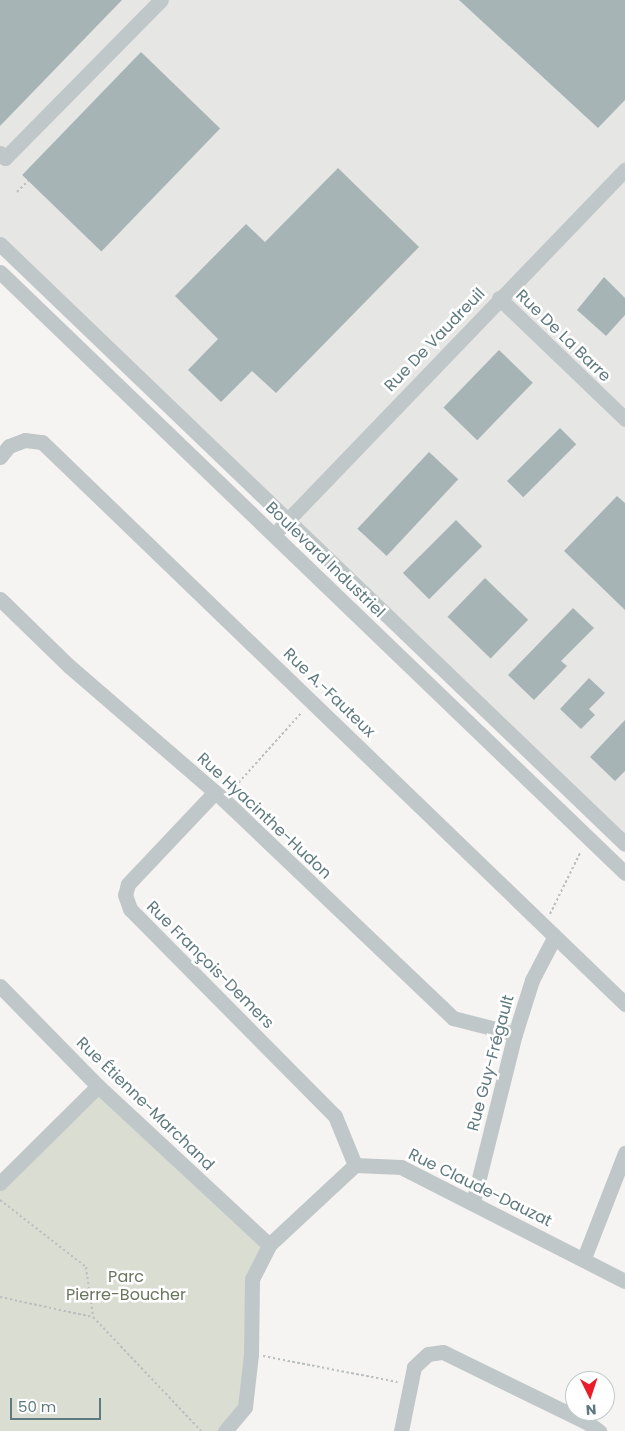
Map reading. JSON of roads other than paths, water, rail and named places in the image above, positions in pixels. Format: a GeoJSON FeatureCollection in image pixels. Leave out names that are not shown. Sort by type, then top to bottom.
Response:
{"type":"FeatureCollection","features":[{"type":"Feature","properties":{"kind":"street"},"geometry":{"type":"LineString","coordinates":[[2,158],[161,0]]}},
{"type":"Feature","properties":{"kind":"street","name":"Rue De Vaudreuil"},"geometry":{"type":"LineString","coordinates":[[273,535],[499,298],[625,170]]}},
{"type":"Feature","properties":{"kind":"street","name":"Boulevard Industriel"},"geometry":{"type":"LineString","coordinates":[[2,249],[72,313],[625,844]]}},
{"type":"Feature","properties":{"kind":"street","name":"Boulevard Industriel"},"geometry":{"type":"LineString","coordinates":[[0,272],[588,838],[623,867]]}},
{"type":"Feature","properties":{"kind":"street","name":"Rue De La Barre"},"geometry":{"type":"LineString","coordinates":[[499,298],[625,419]]}},
{"type":"Feature","properties":{"kind":"street"},"geometry":{"type":"LineString","coordinates":[[58,328],[72,313]]}},
{"type":"Feature","properties":{"kind":"street","name":"Rue A.-Fauteux"},"geometry":{"type":"LineString","coordinates":[[0,457],[9,446],[25,440],[42,442],[312,701],[554,938],[625,1004]]}},
{"type":"Feature","properties":{"kind":"street","name":"Rue Hyacinthe-Hudon"},"geometry":{"type":"LineString","coordinates":[[0,599],[69,666],[219,796],[453,1018],[515,1034]]}},
{"type":"Feature","properties":{"kind":"street"},"geometry":{"type":"LineString","coordinates":[[359,617],[374,603]]}},
{"type":"Feature","properties":{"kind":"street"},"geometry":{"type":"LineString","coordinates":[[395,652],[410,637]]}},
{"type":"Feature","properties":{"kind":"street"},"geometry":{"type":"LineString","coordinates":[[451,706],[468,693]]}},
{"type":"Feature","properties":{"kind":"street"},"geometry":{"type":"LineString","coordinates":[[537,789],[552,774]]}},
{"type":"Feature","properties":{"kind":"street","name":"Rue François-Demers"},"geometry":{"type":"LineString","coordinates":[[219,796],[128,884],[125,895],[130,909],[335,1116],[355,1166]]}},
{"type":"Feature","properties":{"kind":"street","name":"Rue Guy-Frégault"},"geometry":{"type":"LineString","coordinates":[[473,1202],[515,1034],[532,980],[554,938]]}},
{"type":"Feature","properties":{"kind":"street","name":"Rue Étienne-Marchand"},"geometry":{"type":"LineString","coordinates":[[0,986],[98,1086],[269,1245]]}},
{"type":"Feature","properties":{"kind":"street"},"geometry":{"type":"LineString","coordinates":[[0,1182],[98,1086]]}},
{"type":"Feature","properties":{"kind":"street"},"geometry":{"type":"LineString","coordinates":[[584,1258],[625,1153]]}},
{"type":"Feature","properties":{"kind":"street"},"geometry":{"type":"LineString","coordinates":[[225,1431],[245,1407],[251,1354],[252,1279],[269,1245],[355,1166]]}},
{"type":"Feature","properties":{"kind":"street","name":"Rue Claude-Dauzat"},"geometry":{"type":"LineString","coordinates":[[355,1166],[401,1167],[584,1258],[625,1281]]}},
{"type":"Feature","properties":{"kind":"street"},"geometry":{"type":"LineString","coordinates":[[401,1431],[414,1367],[428,1354],[443,1352],[588,1423],[599,1431]]}},
{"type":"Feature","properties":{"kind":"park label","name":"Parc Pierre-Boucher"},"geometry":{"type":"Point","coordinates":[126,1286]}}]}
